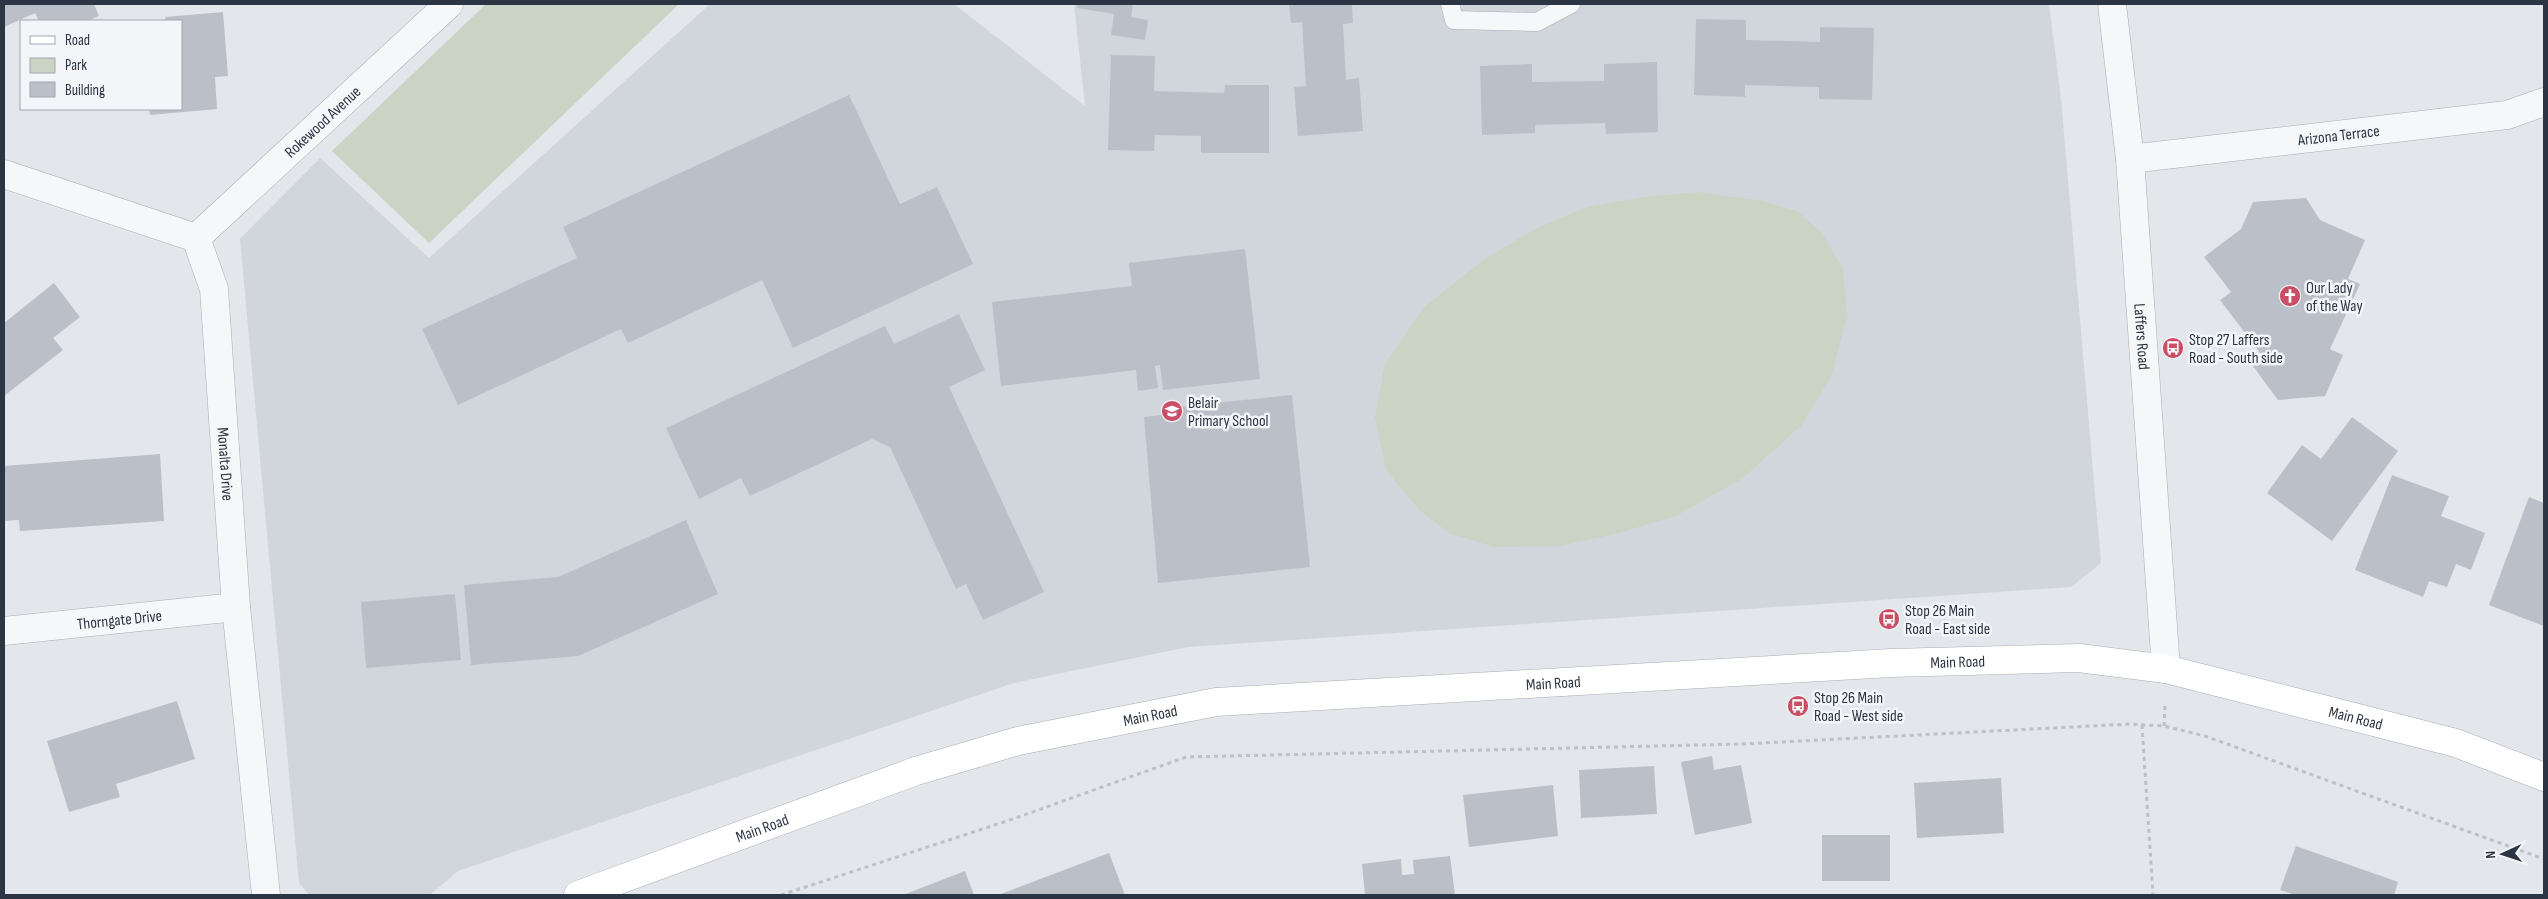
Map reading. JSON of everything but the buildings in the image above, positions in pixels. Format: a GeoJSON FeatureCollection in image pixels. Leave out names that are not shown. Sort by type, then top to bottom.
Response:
{"type":"FeatureCollection","features":[{"type":"Feature","properties":{"kind":"main road","name":"Main Road"},"geometry":{"type":"LineString","coordinates":[[578,895],[916,771],[1018,741],[1216,702],[1891,663],[2079,658],[2166,669],[2456,743],[2544,777]]}},
{"type":"Feature","properties":{"kind":"street","name":"Rokewood Avenue"},"geometry":{"type":"LineString","coordinates":[[196,238],[449,4]]}},
{"type":"Feature","properties":{"kind":"street","name":"Laffers Road"},"geometry":{"type":"LineString","coordinates":[[2112,4],[2130,159],[2166,669]]}},
{"type":"Feature","properties":{"kind":"street","name":"Arizona Terrace"},"geometry":{"type":"LineString","coordinates":[[2130,159],[2507,115],[2544,102]]}},
{"type":"Feature","properties":{"kind":"street"},"geometry":{"type":"LineString","coordinates":[[4,174],[196,238]]}},
{"type":"Feature","properties":{"kind":"street","name":"Monalta Drive"},"geometry":{"type":"LineString","coordinates":[[196,238],[214,289],[236,607],[266,895]]}},
{"type":"Feature","properties":{"kind":"street","name":"Thorngate Drive"},"geometry":{"type":"LineString","coordinates":[[4,631],[236,607]]}},
{"type":"Feature","properties":{"kind":"lane"},"geometry":{"type":"LineString","coordinates":[[1450,4],[1454,20],[1537,22],[1571,4]]}},
{"type":"Feature","properties":{"kind":"path"},"geometry":{"type":"LineString","coordinates":[[2142,725],[2153,895]]}},
{"type":"Feature","properties":{"kind":"path"},"geometry":{"type":"LineString","coordinates":[[780,895],[1013,819],[1186,757],[1742,744],[2142,725],[2164,726],[2205,736],[2544,859]]}},
{"type":"Feature","properties":{"kind":"shaded area","name":"Belair Primary School"},"geometry":{"type":"Polygon","coordinates":[[[710,4],[954,4],[1085,106],[1074,4],[2049,4],[2061,99],[2101,563],[2071,587],[1188,647],[1014,683],[458,871],[430,895],[309,895],[299,883],[240,239],[320,158],[429,258],[710,4]]]}},
{"type":"Feature","properties":{"kind":"green space"},"geometry":{"type":"Polygon","coordinates":[[[486,4],[679,4],[429,243],[332,151],[486,4]]]}},
{"type":"Feature","properties":{"kind":"green space"},"geometry":{"type":"Polygon","coordinates":[[[1698,192],[1763,201],[1797,211],[1822,233],[1843,269],[1847,316],[1831,377],[1801,426],[1743,478],[1676,516],[1619,533],[1561,546],[1494,547],[1449,533],[1419,510],[1386,470],[1375,417],[1385,364],[1424,307],[1483,260],[1535,229],[1587,207],[1643,197],[1698,192]]]}},
{"type":"Feature","properties":{"kind":"place","name":"Our Lady of the Way"},"geometry":{"type":"Point","coordinates":[2290,296]}},
{"type":"Feature","properties":{"kind":"place","name":"Stop 27 Laffers Road - South side"},"geometry":{"type":"Point","coordinates":[2173,348]}},
{"type":"Feature","properties":{"kind":"place","name":"Belair Primary School"},"geometry":{"type":"Point","coordinates":[1172,411]}},
{"type":"Feature","properties":{"kind":"place","name":"Stop 26 Main Road - East side"},"geometry":{"type":"Point","coordinates":[1889,619]}},
{"type":"Feature","properties":{"kind":"place","name":"Stop 26 Main Road - West side"},"geometry":{"type":"Point","coordinates":[1798,706]}}]}
